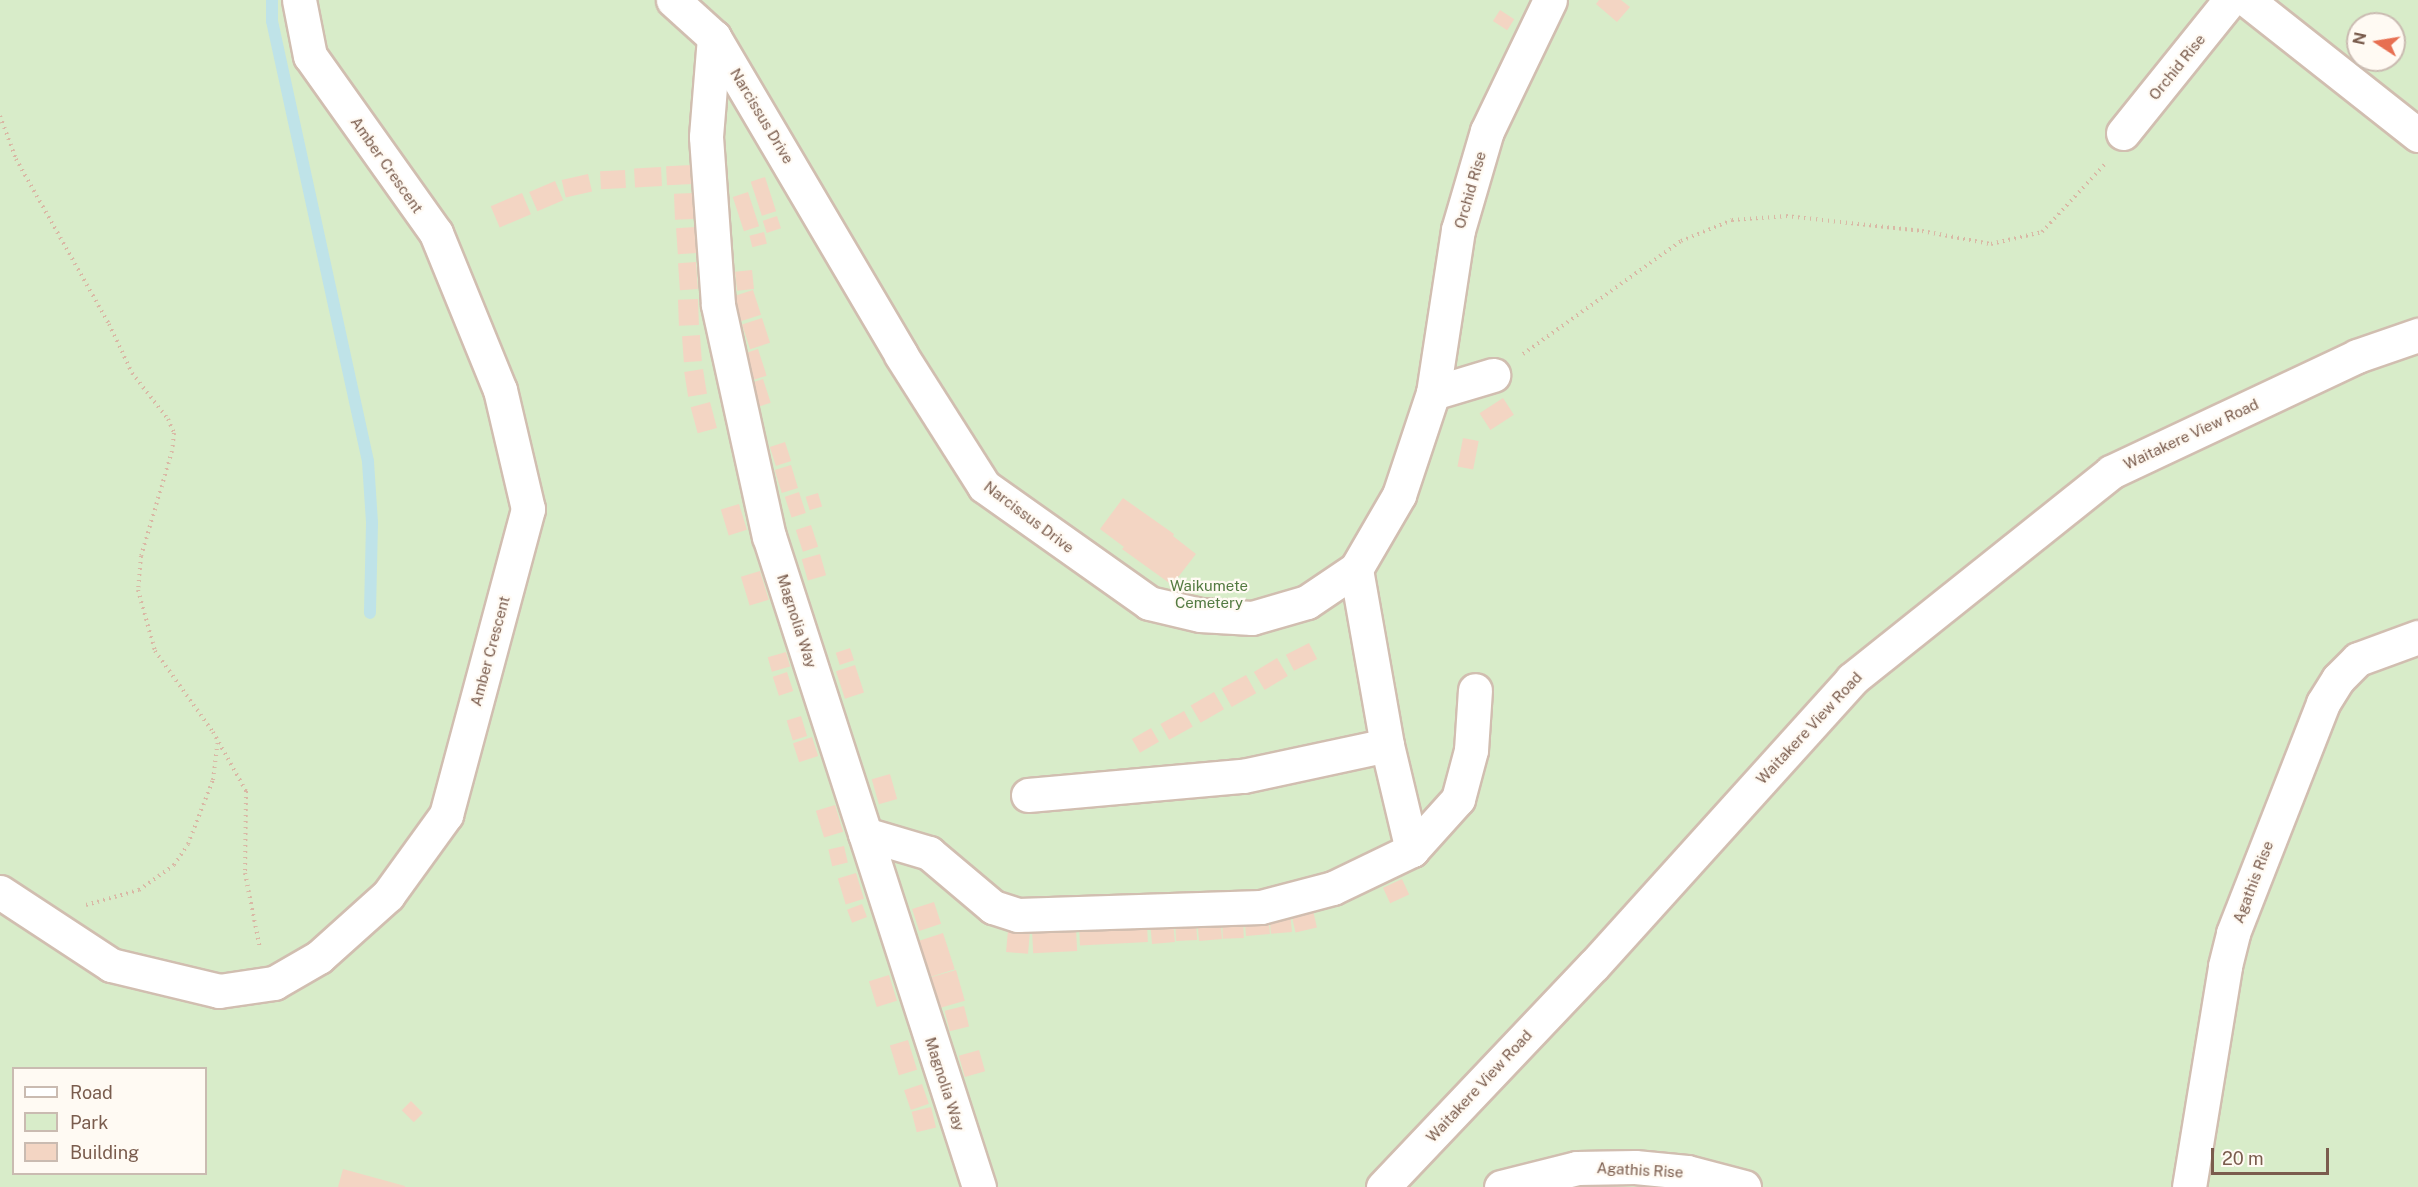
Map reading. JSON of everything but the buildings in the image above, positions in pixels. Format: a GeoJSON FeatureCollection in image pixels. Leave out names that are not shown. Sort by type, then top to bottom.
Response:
{"type":"FeatureCollection","features":[{"type":"Feature","properties":{"kind":"lane","name":"Amber Crescent"},"geometry":{"type":"LineString","coordinates":[[0,892],[111,965],[219,991],[274,983],[319,957],[388,895],[446,815],[528,509],[500,390],[436,233],[310,56],[299,0]]}},
{"type":"Feature","properties":{"kind":"lane","name":"Narcissus Drive"},"geometry":{"type":"LineString","coordinates":[[673,0],[714,37],[901,355],[984,486],[1149,603],[1200,615],[1252,618],[1307,602],[1356,569],[1399,495],[1433,393]]}},
{"type":"Feature","properties":{"kind":"lane","name":"Orchid Rise"},"geometry":{"type":"LineString","coordinates":[[1433,393],[1458,230],[1487,131],[1550,0]]}},
{"type":"Feature","properties":{"kind":"lane","name":"Orchid Rise"},"geometry":{"type":"LineString","coordinates":[[2124,133],[2230,0]]}},
{"type":"Feature","properties":{"kind":"lane"},"geometry":{"type":"LineString","coordinates":[[2247,0],[2418,135]]}},
{"type":"Feature","properties":{"kind":"lane","name":"Magnolia Way"},"geometry":{"type":"LineString","coordinates":[[714,37],[706,137],[718,305],[769,536],[979,1187]]}},
{"type":"Feature","properties":{"kind":"lane","name":"Waitakere View Road"},"geometry":{"type":"LineString","coordinates":[[1383,1187],[1601,956],[1852,679],[2110,472],[2357,356],[2418,335]]}},
{"type":"Feature","properties":{"kind":"lane"},"geometry":{"type":"LineString","coordinates":[[1433,393],[1493,375]]}},
{"type":"Feature","properties":{"kind":"lane"},"geometry":{"type":"LineString","coordinates":[[1356,569],[1387,745],[1413,850]]}},
{"type":"Feature","properties":{"kind":"lane","name":"Agathis Rise"},"geometry":{"type":"LineString","coordinates":[[2189,1187],[2224,966],[2234,933],[2324,703],[2338,679],[2358,659],[2418,637]]}},
{"type":"Feature","properties":{"kind":"lane"},"geometry":{"type":"LineString","coordinates":[[865,834],[929,853],[993,907],[1018,915],[1261,907],[1333,888],[1413,850],[1458,799],[1471,750],[1475,690]]}},
{"type":"Feature","properties":{"kind":"lane"},"geometry":{"type":"LineString","coordinates":[[1028,795],[1244,776],[1387,745]]}},
{"type":"Feature","properties":{"kind":"lane","name":"Agathis Rise"},"geometry":{"type":"LineString","coordinates":[[1502,1187],[1577,1168],[1635,1167],[1687,1172],[1744,1187]]}},
{"type":"Feature","properties":{"kind":"path"},"geometry":{"type":"LineString","coordinates":[[0,116],[16,159],[109,324],[132,373],[168,419],[174,434],[172,451],[141,556],[138,590],[155,651],[218,741],[246,791],[244,873],[258,942],[264,958]]}},
{"type":"Feature","properties":{"kind":"path"},"geometry":{"type":"LineString","coordinates":[[1493,375],[1681,241],[1732,220],[1786,216],[1922,231],[1991,244],[2042,232],[2104,166],[2124,133]]}},
{"type":"Feature","properties":{"kind":"path"},"geometry":{"type":"LineString","coordinates":[[84,906],[139,890],[174,865],[188,844],[210,788],[218,741]]}},
{"type":"Feature","properties":{"kind":"green space","name":"Waikumete Cemetery"},"geometry":{"type":"Polygon","coordinates":[[[0,0],[2418,0],[2418,1187],[0,1187],[0,0]]]}},
{"type":"Feature","properties":{"kind":"waterway"},"geometry":{"type":"LineString","coordinates":[[272,0],[272,21],[368,462],[372,523],[370,613]]}}]}
